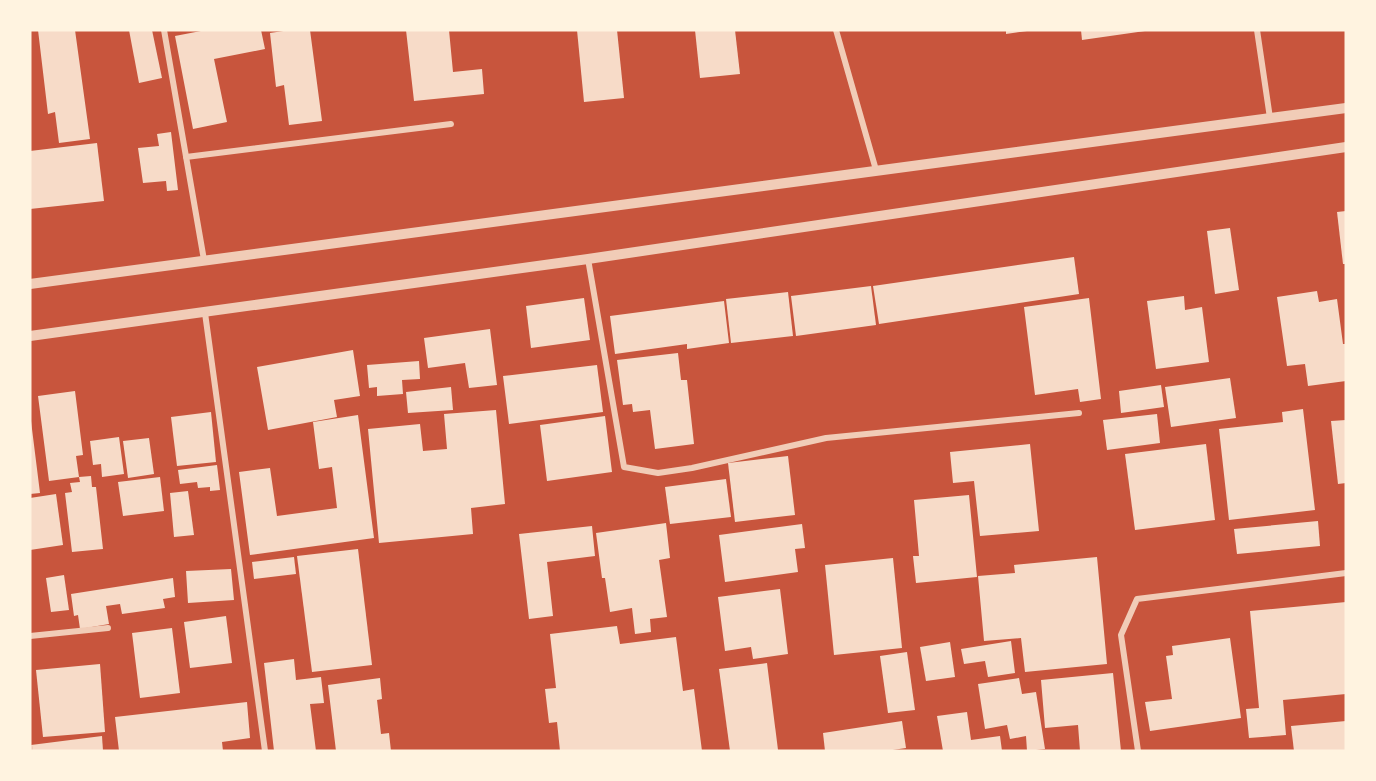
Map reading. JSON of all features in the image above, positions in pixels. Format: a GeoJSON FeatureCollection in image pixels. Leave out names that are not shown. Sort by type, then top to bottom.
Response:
{"type":"FeatureCollection","features":[{"type":"Feature","properties":{"kind":"street"},"geometry":{"type":"LineString","coordinates":[[164,30],[204,260]]}},
{"type":"Feature","properties":{"kind":"street"},"geometry":{"type":"LineString","coordinates":[[836,30],[876,170]]}},
{"type":"Feature","properties":{"kind":"street"},"geometry":{"type":"LineString","coordinates":[[1257,30],[1270,118]]}},
{"type":"Feature","properties":{"kind":"street"},"geometry":{"type":"LineString","coordinates":[[30,284],[1346,108]]}},
{"type":"Feature","properties":{"kind":"street"},"geometry":{"type":"LineString","coordinates":[[186,157],[451,124]]}},
{"type":"Feature","properties":{"kind":"street"},"geometry":{"type":"LineString","coordinates":[[30,336],[588,259],[1346,147]]}},
{"type":"Feature","properties":{"kind":"street"},"geometry":{"type":"LineString","coordinates":[[588,259],[624,467],[658,473],[692,468],[826,438],[1079,413]]}},
{"type":"Feature","properties":{"kind":"street"},"geometry":{"type":"LineString","coordinates":[[205,312],[265,751]]}},
{"type":"Feature","properties":{"kind":"street"},"geometry":{"type":"LineString","coordinates":[[1138,751],[1121,635],[1137,599],[1346,573]]}},
{"type":"Feature","properties":{"kind":"street"},"geometry":{"type":"LineString","coordinates":[[30,636],[108,628]]}},
{"type":"Feature","properties":{"kind":"building"},"geometry":{"type":"Polygon","coordinates":[[[38,30],[75,30],[90,139],[59,143],[55,112],[48,114],[38,30]]]}},
{"type":"Feature","properties":{"kind":"building"},"geometry":{"type":"Polygon","coordinates":[[[129,30],[152,30],[162,78],[139,83],[129,30]]]}},
{"type":"Feature","properties":{"kind":"building"},"geometry":{"type":"Polygon","coordinates":[[[206,30],[261,30],[265,49],[214,59],[227,122],[193,129],[175,36],[206,30]]]}},
{"type":"Feature","properties":{"kind":"building"},"geometry":{"type":"Polygon","coordinates":[[[310,30],[322,121],[289,125],[284,85],[276,87],[270,33],[310,30]]]}},
{"type":"Feature","properties":{"kind":"building"},"geometry":{"type":"Polygon","coordinates":[[[406,30],[449,30],[453,72],[482,69],[484,94],[414,101],[406,30]]]}},
{"type":"Feature","properties":{"kind":"building"},"geometry":{"type":"Polygon","coordinates":[[[577,30],[617,30],[624,98],[584,102],[577,30]]]}},
{"type":"Feature","properties":{"kind":"building"},"geometry":{"type":"Polygon","coordinates":[[[695,30],[735,30],[740,74],[700,78],[695,30]]]}},
{"type":"Feature","properties":{"kind":"building"},"geometry":{"type":"Polygon","coordinates":[[[1006,30],[1027,30],[1027,31],[1006,34],[1006,30]]]}},
{"type":"Feature","properties":{"kind":"building"},"geometry":{"type":"Polygon","coordinates":[[[1081,30],[1145,30],[1145,31],[1082,40],[1081,30]]]}},
{"type":"Feature","properties":{"kind":"building"},"geometry":{"type":"Polygon","coordinates":[[[171,132],[178,190],[167,191],[166,181],[143,183],[138,148],[159,146],[157,134],[171,132]]]}},
{"type":"Feature","properties":{"kind":"building"},"geometry":{"type":"Polygon","coordinates":[[[97,143],[104,201],[30,209],[30,151],[97,143]]]}},
{"type":"Feature","properties":{"kind":"building"},"geometry":{"type":"Polygon","coordinates":[[[1346,211],[1346,264],[1343,264],[1337,212],[1346,211]]]}},
{"type":"Feature","properties":{"kind":"building"},"geometry":{"type":"Polygon","coordinates":[[[1230,228],[1239,290],[1215,294],[1207,231],[1230,228]]]}},
{"type":"Feature","properties":{"kind":"building"},"geometry":{"type":"Polygon","coordinates":[[[1074,257],[1079,294],[879,324],[873,286],[1074,257]]]}},
{"type":"Feature","properties":{"kind":"building"},"geometry":{"type":"Polygon","coordinates":[[[871,286],[876,325],[796,336],[791,296],[871,286]]]}},
{"type":"Feature","properties":{"kind":"building"},"geometry":{"type":"Polygon","coordinates":[[[1317,291],[1319,302],[1337,299],[1343,344],[1346,344],[1346,381],[1308,386],[1305,364],[1287,366],[1277,297],[1317,291]]]}},
{"type":"Feature","properties":{"kind":"building"},"geometry":{"type":"Polygon","coordinates":[[[788,292],[793,336],[731,343],[726,299],[788,292]]]}},
{"type":"Feature","properties":{"kind":"building"},"geometry":{"type":"Polygon","coordinates":[[[1184,296],[1185,310],[1202,307],[1209,362],[1156,369],[1147,301],[1184,296]]]}},
{"type":"Feature","properties":{"kind":"building"},"geometry":{"type":"Polygon","coordinates":[[[584,298],[590,340],[531,348],[526,306],[584,298]]]}},
{"type":"Feature","properties":{"kind":"building"},"geometry":{"type":"Polygon","coordinates":[[[1089,298],[1101,399],[1080,402],[1078,389],[1035,395],[1024,307],[1089,298]]]}},
{"type":"Feature","properties":{"kind":"building"},"geometry":{"type":"Polygon","coordinates":[[[724,301],[729,343],[687,349],[687,344],[615,354],[610,316],[724,301]]]}},
{"type":"Feature","properties":{"kind":"building"},"geometry":{"type":"Polygon","coordinates":[[[490,329],[497,385],[469,388],[465,363],[428,368],[424,338],[490,329]]]}},
{"type":"Feature","properties":{"kind":"building"},"geometry":{"type":"Polygon","coordinates":[[[353,350],[360,396],[334,400],[337,417],[268,430],[257,367],[353,350]]]}},
{"type":"Feature","properties":{"kind":"building"},"geometry":{"type":"Polygon","coordinates":[[[678,353],[681,380],[687,380],[694,444],[655,449],[650,410],[633,412],[632,404],[623,405],[617,360],[678,353]]]}},
{"type":"Feature","properties":{"kind":"building"},"geometry":{"type":"Polygon","coordinates":[[[419,361],[420,379],[402,380],[403,394],[377,396],[377,387],[369,388],[367,365],[419,361]]]}},
{"type":"Feature","properties":{"kind":"building"},"geometry":{"type":"Polygon","coordinates":[[[597,365],[603,412],[509,424],[503,376],[597,365]]]}},
{"type":"Feature","properties":{"kind":"building"},"geometry":{"type":"Polygon","coordinates":[[[1230,378],[1236,418],[1171,427],[1165,387],[1230,378]]]}},
{"type":"Feature","properties":{"kind":"building"},"geometry":{"type":"Polygon","coordinates":[[[1161,385],[1164,407],[1121,413],[1119,391],[1161,385]]]}},
{"type":"Feature","properties":{"kind":"building"},"geometry":{"type":"Polygon","coordinates":[[[451,387],[453,410],[408,413],[406,392],[451,387]]]}},
{"type":"Feature","properties":{"kind":"building"},"geometry":{"type":"Polygon","coordinates":[[[75,391],[83,455],[76,456],[79,477],[49,481],[38,396],[75,391]]]}},
{"type":"Feature","properties":{"kind":"building"},"geometry":{"type":"Polygon","coordinates":[[[1303,409],[1315,510],[1229,520],[1219,429],[1283,422],[1282,412],[1303,409]]]}},
{"type":"Feature","properties":{"kind":"building"},"geometry":{"type":"Polygon","coordinates":[[[496,410],[505,504],[471,508],[473,534],[379,543],[368,429],[420,424],[423,451],[447,449],[444,414],[496,410]]]}},
{"type":"Feature","properties":{"kind":"building"},"geometry":{"type":"Polygon","coordinates":[[[211,412],[216,462],[177,466],[171,417],[211,412]]]}},
{"type":"Feature","properties":{"kind":"building"},"geometry":{"type":"Polygon","coordinates":[[[1157,414],[1160,443],[1107,450],[1103,420],[1157,414]]]}},
{"type":"Feature","properties":{"kind":"building"},"geometry":{"type":"Polygon","coordinates":[[[358,415],[374,538],[250,555],[239,472],[270,468],[277,516],[337,508],[332,467],[319,469],[313,422],[358,415]]]}},
{"type":"Feature","properties":{"kind":"building"},"geometry":{"type":"Polygon","coordinates":[[[605,416],[612,472],[547,481],[540,425],[605,416]]]}},
{"type":"Feature","properties":{"kind":"building"},"geometry":{"type":"Polygon","coordinates":[[[1346,420],[1346,483],[1338,484],[1331,421],[1346,420]]]}},
{"type":"Feature","properties":{"kind":"building"},"geometry":{"type":"Polygon","coordinates":[[[30,421],[40,493],[30,494],[30,421]]]}},
{"type":"Feature","properties":{"kind":"building"},"geometry":{"type":"Polygon","coordinates":[[[119,437],[124,474],[102,477],[101,464],[93,465],[90,441],[119,437]]]}},
{"type":"Feature","properties":{"kind":"building"},"geometry":{"type":"Polygon","coordinates":[[[149,438],[154,474],[128,478],[123,441],[149,438]]]}},
{"type":"Feature","properties":{"kind":"building"},"geometry":{"type":"Polygon","coordinates":[[[1030,444],[1039,531],[980,536],[974,481],[953,483],[950,452],[1030,444]]]}},
{"type":"Feature","properties":{"kind":"building"},"geometry":{"type":"Polygon","coordinates":[[[1206,444],[1215,520],[1135,530],[1125,454],[1206,444]]]}},
{"type":"Feature","properties":{"kind":"building"},"geometry":{"type":"Polygon","coordinates":[[[788,456],[795,515],[735,522],[728,463],[788,456]]]}},
{"type":"Feature","properties":{"kind":"building"},"geometry":{"type":"Polygon","coordinates":[[[217,465],[220,490],[210,491],[210,487],[198,488],[197,482],[180,484],[178,470],[217,465]]]}},
{"type":"Feature","properties":{"kind":"building"},"geometry":{"type":"Polygon","coordinates":[[[91,476],[92,487],[96,487],[103,549],[72,552],[65,493],[72,492],[70,483],[80,482],[79,477],[91,476]]]}},
{"type":"Feature","properties":{"kind":"building"},"geometry":{"type":"Polygon","coordinates":[[[160,477],[164,511],[123,516],[118,482],[160,477]]]}},
{"type":"Feature","properties":{"kind":"building"},"geometry":{"type":"Polygon","coordinates":[[[726,479],[731,517],[670,524],[665,487],[726,479]]]}},
{"type":"Feature","properties":{"kind":"building"},"geometry":{"type":"Polygon","coordinates":[[[188,491],[194,535],[174,537],[170,493],[188,491]]]}},
{"type":"Feature","properties":{"kind":"building"},"geometry":{"type":"Polygon","coordinates":[[[56,494],[63,545],[30,550],[30,498],[56,494]]]}},
{"type":"Feature","properties":{"kind":"building"},"geometry":{"type":"Polygon","coordinates":[[[969,495],[977,577],[916,583],[913,556],[919,556],[914,500],[969,495]]]}},
{"type":"Feature","properties":{"kind":"building"},"geometry":{"type":"Polygon","coordinates":[[[1318,521],[1320,546],[1237,554],[1234,529],[1318,521]]]}},
{"type":"Feature","properties":{"kind":"building"},"geometry":{"type":"Polygon","coordinates":[[[666,523],[670,558],[659,560],[667,617],[650,619],[651,632],[635,634],[632,608],[610,612],[605,578],[602,578],[596,533],[666,523]]]}},
{"type":"Feature","properties":{"kind":"building"},"geometry":{"type":"Polygon","coordinates":[[[802,524],[805,548],[795,549],[798,572],[725,582],[719,535],[802,524]]]}},
{"type":"Feature","properties":{"kind":"building"},"geometry":{"type":"Polygon","coordinates":[[[592,526],[595,556],[547,562],[553,616],[529,619],[519,534],[592,526]]]}},
{"type":"Feature","properties":{"kind":"building"},"geometry":{"type":"Polygon","coordinates":[[[358,549],[372,665],[312,672],[297,556],[358,549]]]}},
{"type":"Feature","properties":{"kind":"building"},"geometry":{"type":"Polygon","coordinates":[[[294,557],[296,574],[254,579],[252,562],[294,557]]]}},
{"type":"Feature","properties":{"kind":"building"},"geometry":{"type":"Polygon","coordinates":[[[1097,557],[1107,664],[1025,672],[1021,638],[984,641],[978,576],[1015,573],[1014,565],[1097,557]]]}},
{"type":"Feature","properties":{"kind":"building"},"geometry":{"type":"Polygon","coordinates":[[[893,558],[902,648],[834,655],[825,565],[893,558]]]}},
{"type":"Feature","properties":{"kind":"building"},"geometry":{"type":"Polygon","coordinates":[[[231,569],[234,600],[188,603],[186,571],[231,569]]]}},
{"type":"Feature","properties":{"kind":"building"},"geometry":{"type":"Polygon","coordinates":[[[64,575],[69,610],[51,612],[46,578],[64,575]]]}},
{"type":"Feature","properties":{"kind":"building"},"geometry":{"type":"Polygon","coordinates":[[[173,578],[175,597],[163,599],[165,608],[122,614],[120,604],[106,606],[109,624],[80,629],[78,615],[74,616],[71,594],[173,578]]]}},
{"type":"Feature","properties":{"kind":"building"},"geometry":{"type":"Polygon","coordinates":[[[780,589],[788,654],[753,659],[751,647],[725,651],[718,597],[780,589]]]}},
{"type":"Feature","properties":{"kind":"building"},"geometry":{"type":"Polygon","coordinates":[[[1346,602],[1346,694],[1283,700],[1286,735],[1249,738],[1246,709],[1259,708],[1250,611],[1346,602]]]}},
{"type":"Feature","properties":{"kind":"building"},"geometry":{"type":"Polygon","coordinates":[[[226,616],[232,663],[190,668],[184,622],[226,616]]]}},
{"type":"Feature","properties":{"kind":"building"},"geometry":{"type":"Polygon","coordinates":[[[617,626],[620,644],[676,637],[683,691],[694,689],[702,751],[560,751],[557,722],[549,723],[545,689],[556,688],[550,634],[617,626]]]}},
{"type":"Feature","properties":{"kind":"building"},"geometry":{"type":"Polygon","coordinates":[[[172,628],[180,693],[140,698],[132,633],[172,628]]]}},
{"type":"Feature","properties":{"kind":"building"},"geometry":{"type":"Polygon","coordinates":[[[1230,638],[1241,718],[1150,731],[1145,702],[1172,699],[1166,656],[1173,655],[1172,646],[1230,638]]]}},
{"type":"Feature","properties":{"kind":"building"},"geometry":{"type":"Polygon","coordinates":[[[1011,641],[1015,673],[988,677],[985,661],[964,664],[961,649],[1011,641]]]}},
{"type":"Feature","properties":{"kind":"building"},"geometry":{"type":"Polygon","coordinates":[[[950,642],[955,677],[926,681],[920,647],[950,642]]]}},
{"type":"Feature","properties":{"kind":"building"},"geometry":{"type":"Polygon","coordinates":[[[907,652],[915,710],[888,713],[880,656],[907,652]]]}},
{"type":"Feature","properties":{"kind":"building"},"geometry":{"type":"Polygon","coordinates":[[[294,659],[296,680],[321,677],[324,703],[310,704],[316,751],[274,751],[264,663],[294,659]]]}},
{"type":"Feature","properties":{"kind":"building"},"geometry":{"type":"Polygon","coordinates":[[[767,663],[778,750],[730,751],[719,669],[767,663]]]}},
{"type":"Feature","properties":{"kind":"building"},"geometry":{"type":"Polygon","coordinates":[[[100,664],[105,732],[43,737],[36,670],[100,664]]]}},
{"type":"Feature","properties":{"kind":"building"},"geometry":{"type":"Polygon","coordinates":[[[1113,673],[1121,751],[1080,751],[1078,725],[1045,728],[1041,680],[1113,673]]]}},
{"type":"Feature","properties":{"kind":"building"},"geometry":{"type":"Polygon","coordinates":[[[380,678],[382,699],[377,700],[381,734],[389,733],[391,751],[336,751],[328,685],[380,678]]]}},
{"type":"Feature","properties":{"kind":"building"},"geometry":{"type":"Polygon","coordinates":[[[1019,678],[1022,694],[1036,692],[1045,749],[1027,751],[1026,736],[1010,739],[1007,725],[985,729],[978,684],[1019,678]]]}},
{"type":"Feature","properties":{"kind":"building"},"geometry":{"type":"Polygon","coordinates":[[[247,702],[250,738],[222,742],[223,751],[119,751],[115,717],[247,702]]]}},
{"type":"Feature","properties":{"kind":"building"},"geometry":{"type":"Polygon","coordinates":[[[967,712],[971,740],[1000,736],[1002,751],[943,751],[937,716],[967,712]]]}},
{"type":"Feature","properties":{"kind":"building"},"geometry":{"type":"Polygon","coordinates":[[[902,721],[906,748],[886,751],[825,751],[823,733],[902,721]]]}},
{"type":"Feature","properties":{"kind":"building"},"geometry":{"type":"Polygon","coordinates":[[[1346,721],[1346,751],[1294,751],[1291,726],[1346,721]]]}},
{"type":"Feature","properties":{"kind":"building"},"geometry":{"type":"Polygon","coordinates":[[[102,736],[103,751],[32,751],[31,745],[102,736]]]}}]}
